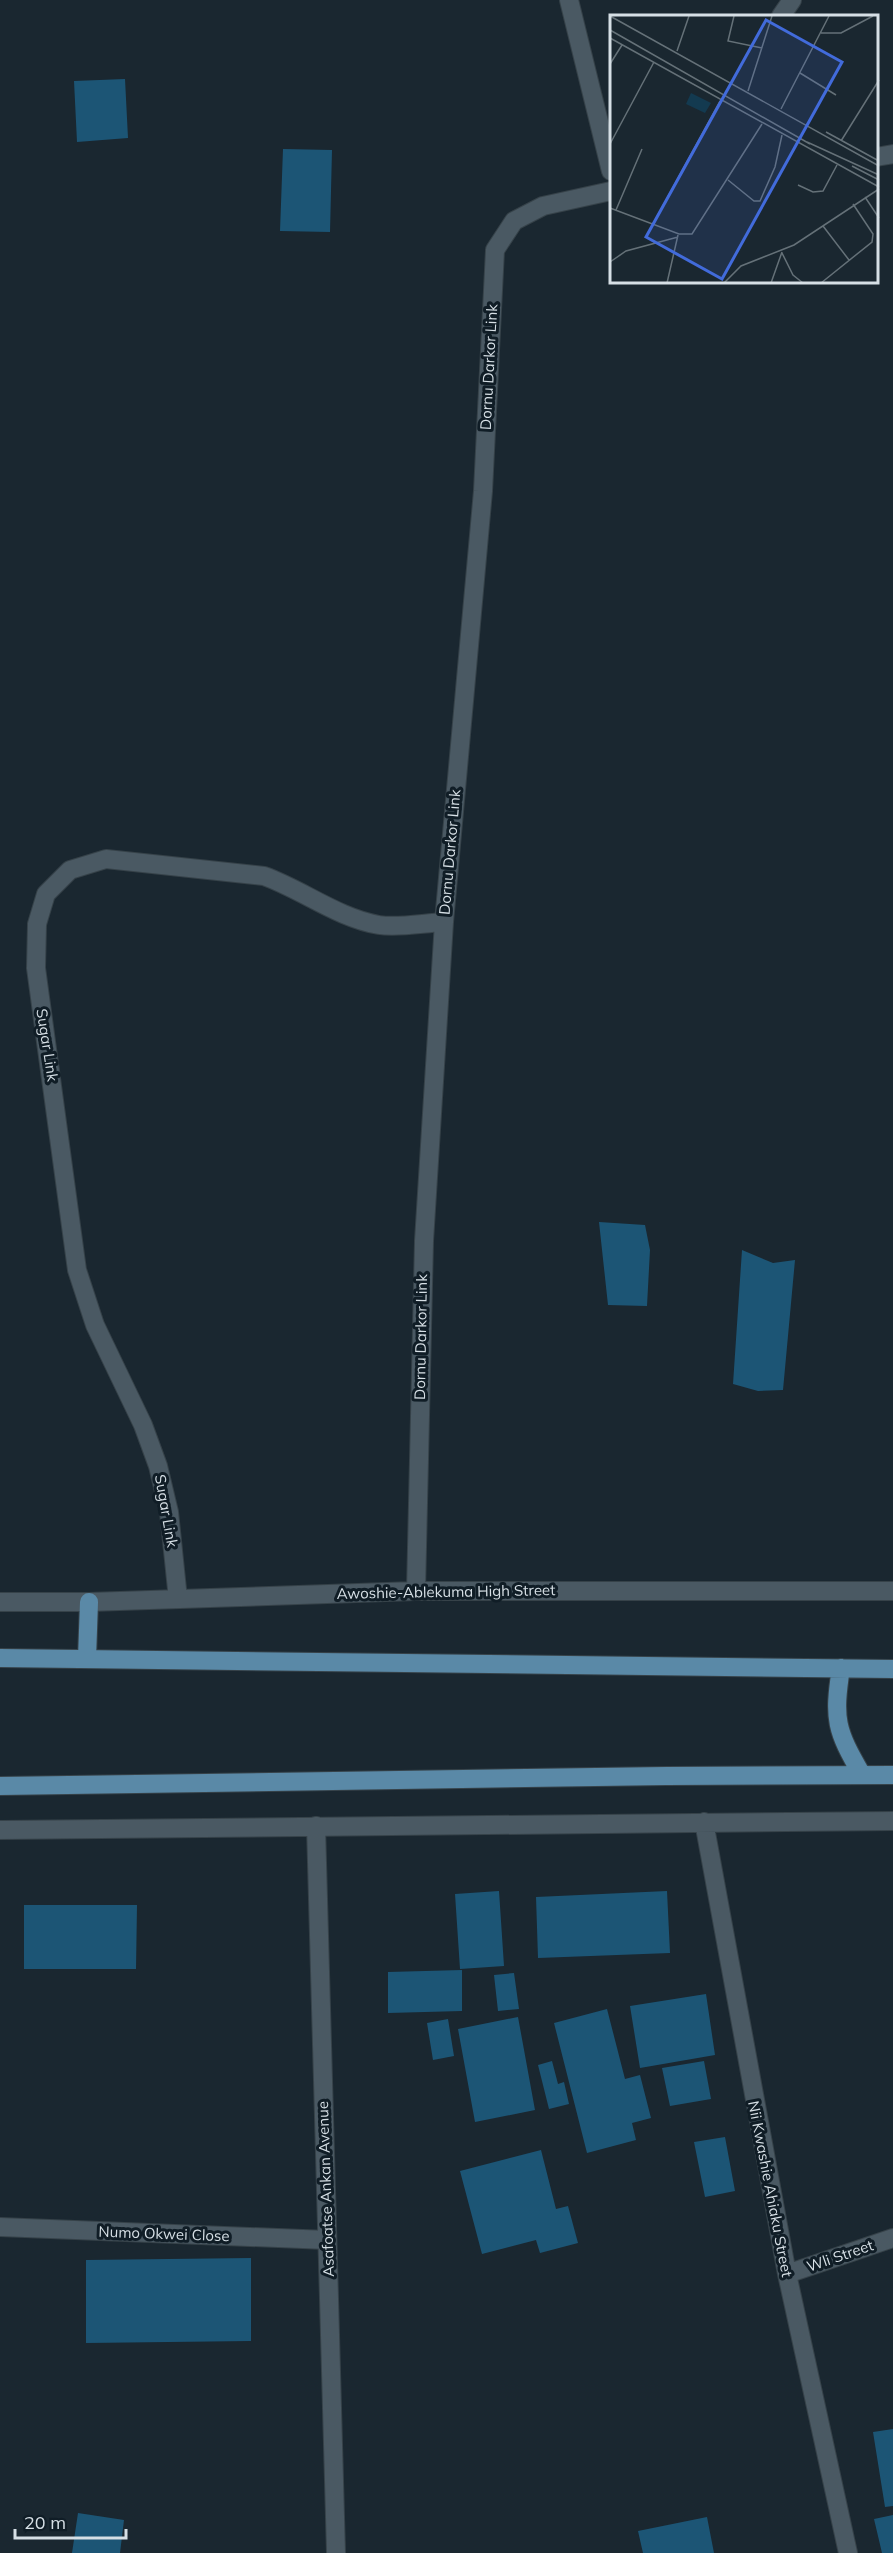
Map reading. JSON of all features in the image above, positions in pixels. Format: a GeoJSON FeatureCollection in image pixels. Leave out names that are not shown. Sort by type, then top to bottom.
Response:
{"type":"FeatureCollection","features":[{"type":"Feature","properties":{"kind":"main road"},"geometry":{"type":"LineString","coordinates":[[87,1658],[89,1602]]}},
{"type":"Feature","properties":{"kind":"main road"},"geometry":{"type":"LineString","coordinates":[[0,1658],[893,1669]]}},
{"type":"Feature","properties":{"kind":"main road"},"geometry":{"type":"LineString","coordinates":[[841,1668],[836,1719],[846,1747],[862,1775]]}},
{"type":"Feature","properties":{"kind":"main road"},"geometry":{"type":"LineString","coordinates":[[0,1786],[893,1775]]}},
{"type":"Feature","properties":{"kind":"street"},"geometry":{"type":"LineString","coordinates":[[569,0],[609,151]]}},
{"type":"Feature","properties":{"kind":"street"},"geometry":{"type":"LineString","coordinates":[[783,15],[792,0]]}},
{"type":"Feature","properties":{"kind":"street"},"geometry":{"type":"LineString","coordinates":[[878,157],[893,154]]}},
{"type":"Feature","properties":{"kind":"street","name":"Dornu Darkor Link"},"geometry":{"type":"LineString","coordinates":[[416,1591],[424,1241],[444,922],[483,491],[495,250],[514,221],[543,206],[610,190]]}},
{"type":"Feature","properties":{"kind":"street","name":"Sugar Link"},"geometry":{"type":"LineString","coordinates":[[178,1599],[169,1512],[158,1466],[143,1425],[95,1325],[77,1270],[36,968],[36,924],[46,894],[70,870],[106,859],[264,876],[289,885],[352,917],[381,925],[444,922]]}},
{"type":"Feature","properties":{"kind":"street","name":"Awoshie-Ablekuma High Street"},"geometry":{"type":"LineString","coordinates":[[0,1602],[89,1602],[416,1591],[893,1591]]}},
{"type":"Feature","properties":{"kind":"street"},"geometry":{"type":"LineString","coordinates":[[0,1830],[893,1821]]}},
{"type":"Feature","properties":{"kind":"street","name":"Nii Kwashie Ahiaku Street"},"geometry":{"type":"LineString","coordinates":[[704,1822],[787,2274],[848,2553]]}},
{"type":"Feature","properties":{"kind":"street","name":"Asafoatse Ankan Avenue"},"geometry":{"type":"LineString","coordinates":[[316,1826],[336,2553]]}},
{"type":"Feature","properties":{"kind":"street","name":"Numo Okwei Close"},"geometry":{"type":"LineString","coordinates":[[0,2227],[327,2240]]}},
{"type":"Feature","properties":{"kind":"street","name":"Wli Street"},"geometry":{"type":"LineString","coordinates":[[787,2274],[893,2238]]}},
{"type":"Feature","properties":{"kind":"building"},"geometry":{"type":"Polygon","coordinates":[[[125,79],[128,138],[77,142],[74,81],[125,79]]]}},
{"type":"Feature","properties":{"kind":"building"},"geometry":{"type":"Polygon","coordinates":[[[283,149],[332,150],[330,232],[280,231],[283,149]]]}},
{"type":"Feature","properties":{"kind":"building"},"geometry":{"type":"Polygon","coordinates":[[[599,1222],[645,1225],[650,1250],[647,1306],[608,1305],[599,1222]]]}},
{"type":"Feature","properties":{"kind":"building"},"geometry":{"type":"Polygon","coordinates":[[[742,1250],[773,1263],[795,1260],[783,1390],[758,1391],[733,1384],[742,1250]]]}},
{"type":"Feature","properties":{"kind":"building"},"geometry":{"type":"Polygon","coordinates":[[[499,1891],[504,1966],[460,1969],[455,1894],[499,1891]]]}},
{"type":"Feature","properties":{"kind":"building"},"geometry":{"type":"Polygon","coordinates":[[[667,1891],[670,1953],[538,1958],[536,1897],[667,1891]]]}},
{"type":"Feature","properties":{"kind":"building"},"geometry":{"type":"Polygon","coordinates":[[[24,1905],[137,1905],[136,1969],[24,1969],[24,1905]]]}},
{"type":"Feature","properties":{"kind":"building"},"geometry":{"type":"Polygon","coordinates":[[[462,1970],[462,2011],[388,2013],[388,1972],[462,1970]]]}},
{"type":"Feature","properties":{"kind":"building"},"geometry":{"type":"Polygon","coordinates":[[[514,1973],[519,2009],[498,2011],[494,1975],[514,1973]]]}},
{"type":"Feature","properties":{"kind":"building"},"geometry":{"type":"Polygon","coordinates":[[[706,1994],[715,2055],[640,2068],[630,2006],[706,1994]]]}},
{"type":"Feature","properties":{"kind":"building"},"geometry":{"type":"Polygon","coordinates":[[[607,2009],[625,2079],[640,2075],[651,2118],[632,2123],[636,2140],[587,2153],[554,2023],[607,2009]]]}},
{"type":"Feature","properties":{"kind":"building"},"geometry":{"type":"Polygon","coordinates":[[[518,2017],[535,2110],[475,2122],[458,2029],[518,2017]]]}},
{"type":"Feature","properties":{"kind":"building"},"geometry":{"type":"Polygon","coordinates":[[[448,2019],[454,2056],[433,2060],[427,2023],[448,2019]]]}},
{"type":"Feature","properties":{"kind":"building"},"geometry":{"type":"Polygon","coordinates":[[[552,2061],[558,2084],[564,2082],[569,2104],[549,2109],[538,2065],[552,2061]]]}},
{"type":"Feature","properties":{"kind":"building"},"geometry":{"type":"Polygon","coordinates":[[[704,2061],[711,2099],[670,2106],[662,2068],[704,2061]]]}},
{"type":"Feature","properties":{"kind":"building"},"geometry":{"type":"Polygon","coordinates":[[[725,2137],[735,2191],[705,2197],[694,2142],[725,2137]]]}},
{"type":"Feature","properties":{"kind":"building"},"geometry":{"type":"Polygon","coordinates":[[[541,2150],[556,2209],[568,2206],[578,2243],[540,2253],[536,2240],[482,2254],[460,2171],[541,2150]]]}},
{"type":"Feature","properties":{"kind":"building"},"geometry":{"type":"Polygon","coordinates":[[[251,2258],[251,2341],[86,2343],[86,2260],[251,2258]]]}},
{"type":"Feature","properties":{"kind":"building"},"geometry":{"type":"Polygon","coordinates":[[[893,2429],[893,2506],[885,2507],[873,2432],[893,2429]]]}},
{"type":"Feature","properties":{"kind":"building"},"geometry":{"type":"Polygon","coordinates":[[[78,2513],[124,2520],[120,2553],[72,2553],[78,2513]]]}},
{"type":"Feature","properties":{"kind":"building"},"geometry":{"type":"Polygon","coordinates":[[[893,2515],[893,2553],[882,2553],[874,2519],[893,2515]]]}},
{"type":"Feature","properties":{"kind":"building"},"geometry":{"type":"Polygon","coordinates":[[[707,2517],[714,2553],[643,2553],[638,2531],[707,2517]]]}}]}
